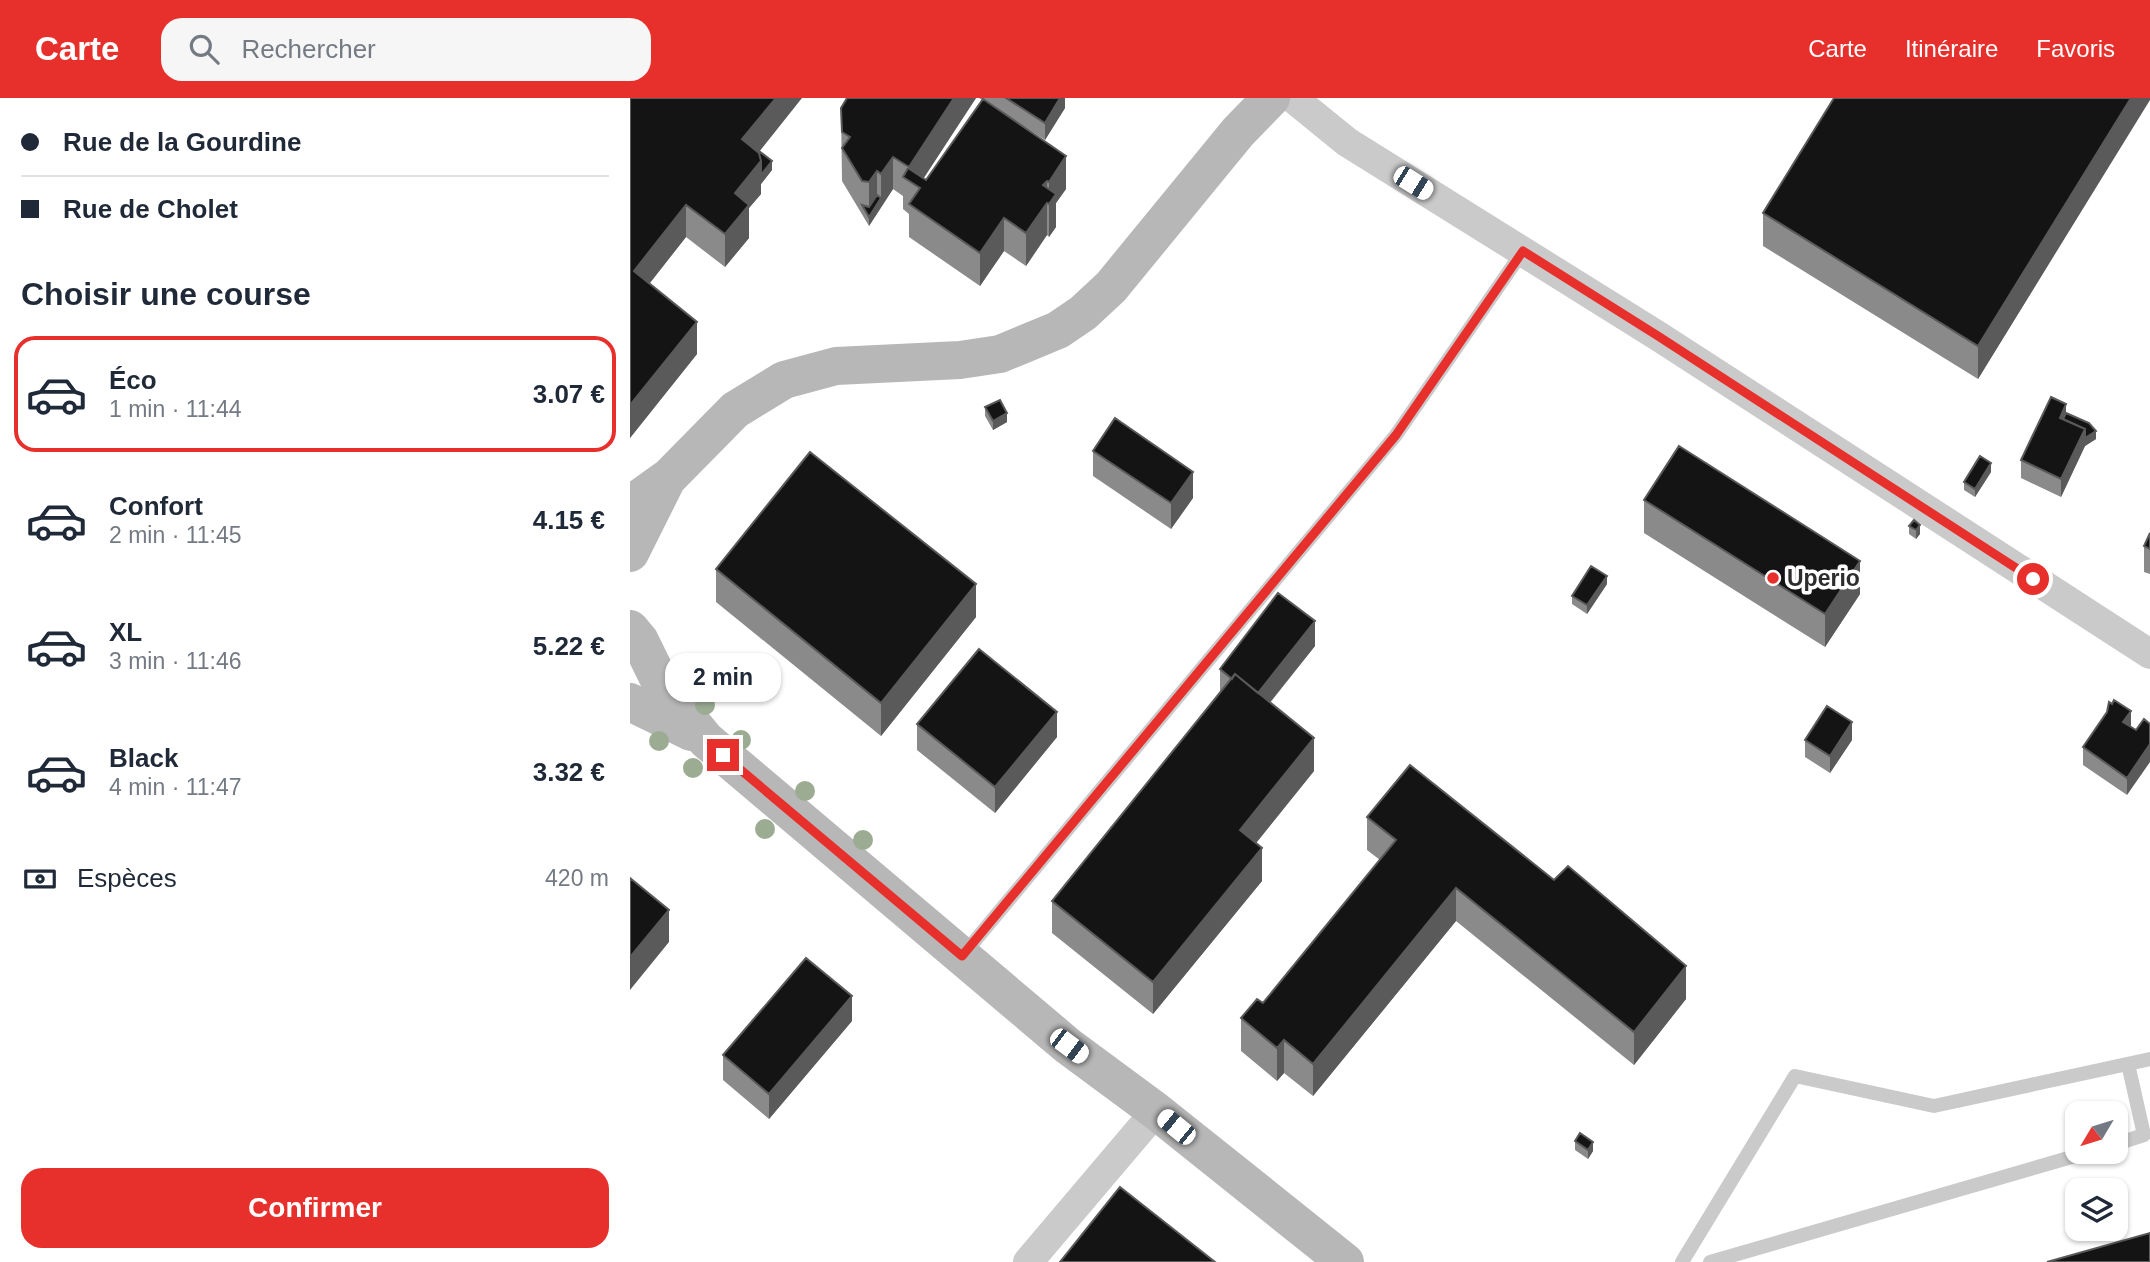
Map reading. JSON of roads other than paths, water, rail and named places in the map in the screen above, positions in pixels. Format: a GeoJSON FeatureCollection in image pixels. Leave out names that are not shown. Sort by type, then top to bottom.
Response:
{"type":"FeatureCollection","features":[{"type":"Feature","properties":{"kind":"main road"},"geometry":{"type":"LineString","coordinates":[[630,505],[669,477],[735,411],[784,380],[836,366],[960,360],[1000,354],[1058,330],[1083,313],[1111,287],[1238,132],[1268,101]]}},
{"type":"Feature","properties":{"kind":"main road"},"geometry":{"type":"LineString","coordinates":[[630,553],[669,477]]}},
{"type":"Feature","properties":{"kind":"main road"},"geometry":{"type":"LineString","coordinates":[[630,629],[640,641],[663,688],[706,740],[1069,1046],[1156,1111],[1345,1262]]}},
{"type":"Feature","properties":{"kind":"main road"},"geometry":{"type":"LineString","coordinates":[[630,702],[706,740]]}},
{"type":"Feature","properties":{"kind":"street"},"geometry":{"type":"LineString","coordinates":[[1268,101],[1347,142],[1523,251],[2150,654]]}},
{"type":"Feature","properties":{"kind":"street"},"geometry":{"type":"LineString","coordinates":[[1028,1262],[1156,1111]]}},
{"type":"Feature","properties":{"kind":"lane"},"geometry":{"type":"LineString","coordinates":[[962,956],[1396,435],[1523,251]]}},
{"type":"Feature","properties":{"kind":"lane"},"geometry":{"type":"LineString","coordinates":[[1682,1262],[1794,1076],[1934,1106],[2150,1059]]}},
{"type":"Feature","properties":{"kind":"lane"},"geometry":{"type":"LineString","coordinates":[[2128,1064],[2144,1135],[2128,1140]]}},
{"type":"Feature","properties":{"kind":"lane"},"geometry":{"type":"LineString","coordinates":[[1710,1262],[2065,1159]]}},
{"type":"Feature","properties":{"kind":"place","name":"Uperio"},"geometry":{"type":"Point","coordinates":[1773,578]}}]}
